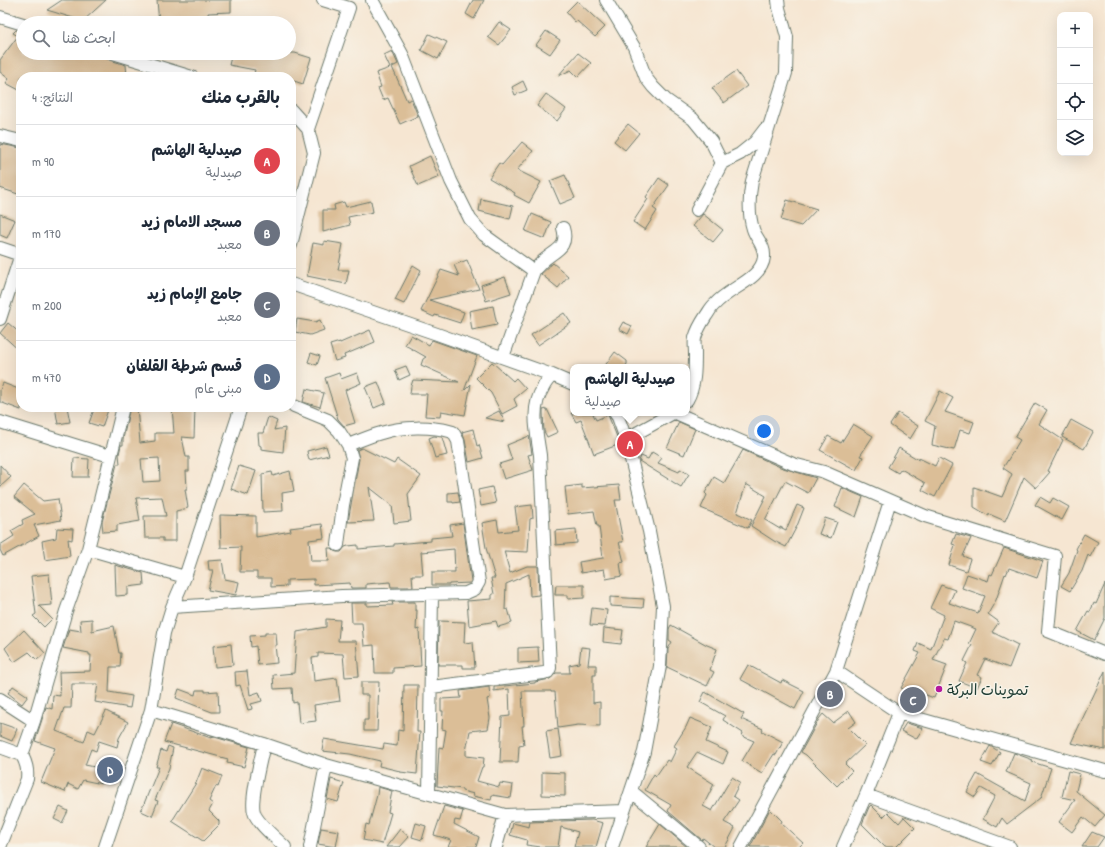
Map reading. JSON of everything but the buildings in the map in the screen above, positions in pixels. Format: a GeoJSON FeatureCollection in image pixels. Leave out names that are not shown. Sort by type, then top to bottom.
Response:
{"type":"FeatureCollection","features":[{"type":"Feature","properties":{"kind":"street"},"geometry":{"type":"LineString","coordinates":[[308,129],[349,8],[323,0]]}},
{"type":"Feature","properties":{"kind":"street"},"geometry":{"type":"LineString","coordinates":[[372,0],[402,54],[451,181],[470,219],[484,235],[534,271]]}},
{"type":"Feature","properties":{"kind":"street"},"geometry":{"type":"LineString","coordinates":[[606,0],[634,47],[646,78],[666,100],[693,119],[711,141],[722,163]]}},
{"type":"Feature","properties":{"kind":"street"},"geometry":{"type":"LineString","coordinates":[[690,395],[692,392],[695,372],[695,338],[703,321],[715,303],[734,288],[753,277],[761,268],[764,257],[763,245],[753,230],[748,197],[786,73],[787,37],[778,0]]}},
{"type":"Feature","properties":{"kind":"street"},"geometry":{"type":"LineString","coordinates":[[0,17],[16,22]]}},
{"type":"Feature","properties":{"kind":"street"},"geometry":{"type":"LineString","coordinates":[[136,60],[176,72]]}},
{"type":"Feature","properties":{"kind":"street"},"geometry":{"type":"LineString","coordinates":[[296,116],[308,129],[314,153],[296,225]]}},
{"type":"Feature","properties":{"kind":"street"},"geometry":{"type":"LineString","coordinates":[[697,210],[722,163],[740,154],[755,142],[770,123]]}},
{"type":"Feature","properties":{"kind":"street"},"geometry":{"type":"LineString","coordinates":[[0,136],[16,140]]}},
{"type":"Feature","properties":{"kind":"street"},"geometry":{"type":"LineString","coordinates":[[503,357],[534,271],[543,261],[559,250],[564,242],[565,235],[563,228]]}},
{"type":"Feature","properties":{"kind":"street"},"geometry":{"type":"LineString","coordinates":[[0,248],[16,253]]}},
{"type":"Feature","properties":{"kind":"street"},"geometry":{"type":"LineString","coordinates":[[0,319],[16,269]]}},
{"type":"Feature","properties":{"kind":"street"},"geometry":{"type":"LineString","coordinates":[[296,286],[503,357],[570,383]]}},
{"type":"Feature","properties":{"kind":"street"},"geometry":{"type":"LineString","coordinates":[[430,686],[544,673],[548,672],[550,668],[540,455],[535,421],[536,404],[542,388],[552,375]]}},
{"type":"Feature","properties":{"kind":"street"},"geometry":{"type":"LineString","coordinates":[[296,407],[328,420],[339,431],[348,445],[352,458],[343,505],[338,545]]}},
{"type":"Feature","properties":{"kind":"street"},"geometry":{"type":"LineString","coordinates":[[22,755],[34,721],[66,612],[88,549],[122,412]]}},
{"type":"Feature","properties":{"kind":"street"},"geometry":{"type":"LineString","coordinates":[[105,847],[151,710],[164,633],[172,607],[185,577],[239,412]]}},
{"type":"Feature","properties":{"kind":"street"},"geometry":{"type":"LineString","coordinates":[[612,847],[644,752],[660,666],[663,606],[649,530],[626,439],[617,416]]}},
{"type":"Feature","properties":{"kind":"street"},"geometry":{"type":"LineString","coordinates":[[626,439],[668,416]]}},
{"type":"Feature","properties":{"kind":"street"},"geometry":{"type":"LineString","coordinates":[[683,416],[793,464],[824,472],[925,516],[1055,556],[1048,631],[1105,654]]}},
{"type":"Feature","properties":{"kind":"street"},"geometry":{"type":"LineString","coordinates":[[0,422],[110,456]]}},
{"type":"Feature","properties":{"kind":"street"},"geometry":{"type":"LineString","coordinates":[[172,607],[342,596],[466,593],[475,589],[479,582],[458,441],[453,432],[443,429],[406,428],[382,432],[348,445]]}},
{"type":"Feature","properties":{"kind":"street"},"geometry":{"type":"LineString","coordinates":[[742,847],[836,671],[890,501]]}},
{"type":"Feature","properties":{"kind":"street"},"geometry":{"type":"LineString","coordinates":[[88,549],[185,577]]}},
{"type":"Feature","properties":{"kind":"street"},"geometry":{"type":"LineString","coordinates":[[429,794],[432,595]]}},
{"type":"Feature","properties":{"kind":"street"},"geometry":{"type":"LineString","coordinates":[[836,671],[898,713],[1105,771]]}},
{"type":"Feature","properties":{"kind":"street"},"geometry":{"type":"LineString","coordinates":[[0,699],[34,721]]}},
{"type":"Feature","properties":{"kind":"street"},"geometry":{"type":"LineString","coordinates":[[151,710],[264,744],[326,765],[505,815],[624,811]]}},
{"type":"Feature","properties":{"kind":"street"},"geometry":{"type":"LineString","coordinates":[[844,847],[898,713]]}},
{"type":"Feature","properties":{"kind":"street"},"geometry":{"type":"LineString","coordinates":[[264,744],[253,801],[254,813],[262,824],[285,847]]}},
{"type":"Feature","properties":{"kind":"street"},"geometry":{"type":"LineString","coordinates":[[0,747],[22,755],[28,771],[27,779],[0,847]]}},
{"type":"Feature","properties":{"kind":"street"},"geometry":{"type":"LineString","coordinates":[[310,847],[326,765]]}},
{"type":"Feature","properties":{"kind":"street"},"geometry":{"type":"LineString","coordinates":[[630,791],[699,847]]}},
{"type":"Feature","properties":{"kind":"street"},"geometry":{"type":"LineString","coordinates":[[866,795],[1010,847]]}},
{"type":"Feature","properties":{"kind":"street"},"geometry":{"type":"LineString","coordinates":[[496,847],[505,815]]}},
{"type":"Feature","properties":{"kind":"place","name":"صيدلية الهاشم"},"geometry":{"type":"Point","coordinates":[630,444]}},
{"type":"Feature","properties":{"kind":"place","name":"تموينات البركة"},"geometry":{"type":"Point","coordinates":[939,689]}},
{"type":"Feature","properties":{"kind":"place","name":"مسجد الامام زيد"},"geometry":{"type":"Point","coordinates":[830,694]}},
{"type":"Feature","properties":{"kind":"place","name":"جامع الإمام زيد"},"geometry":{"type":"Point","coordinates":[913,700]}},
{"type":"Feature","properties":{"kind":"place","name":"قسم شرطة القلفان"},"geometry":{"type":"Point","coordinates":[110,770]}}]}
